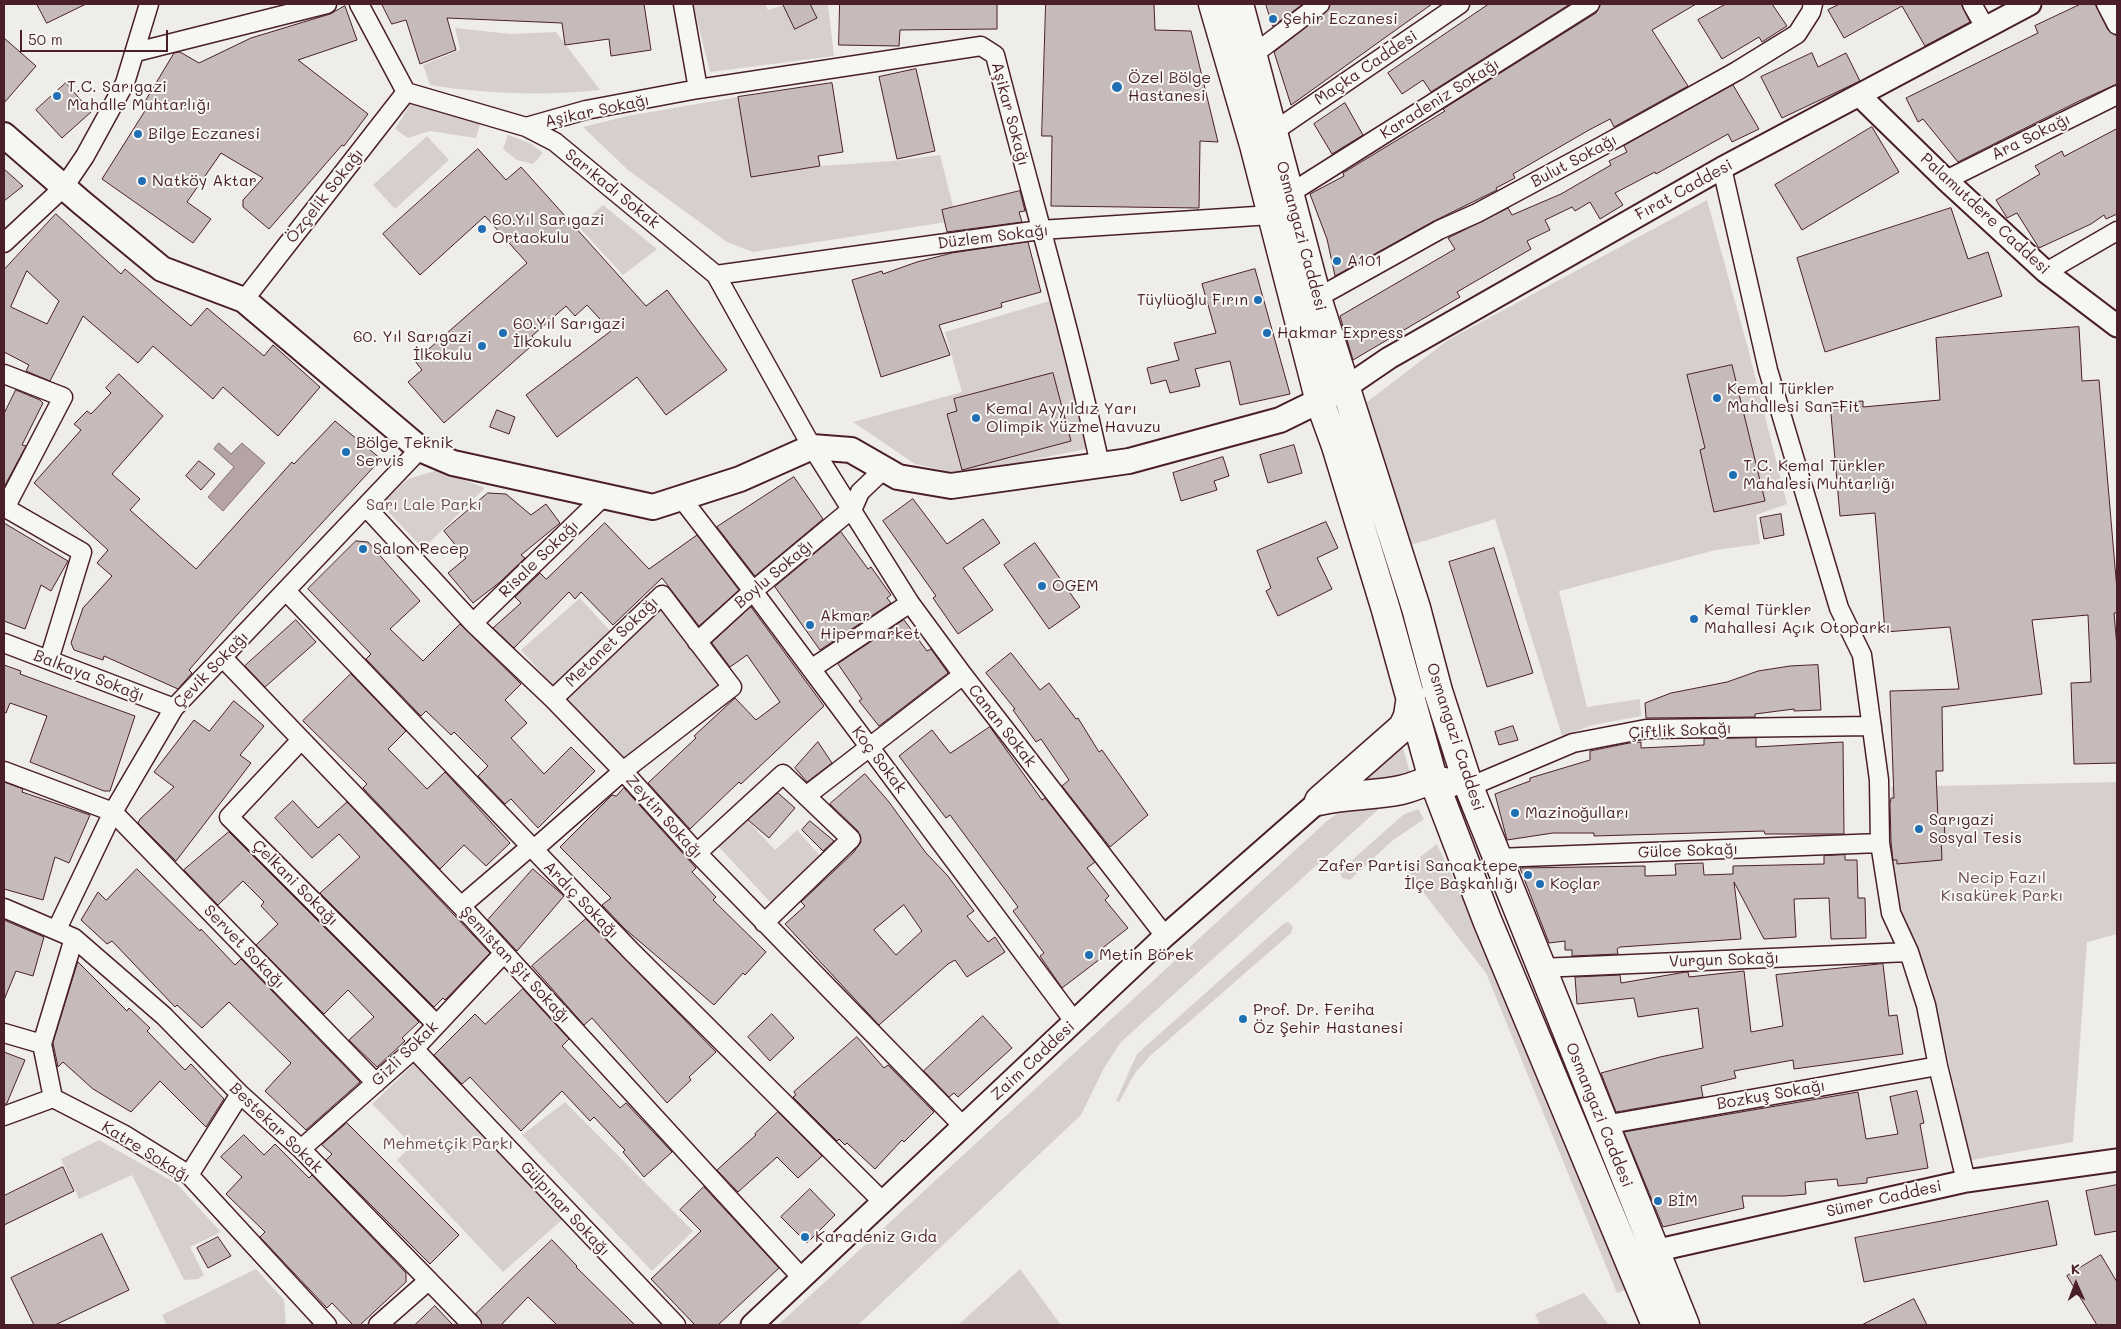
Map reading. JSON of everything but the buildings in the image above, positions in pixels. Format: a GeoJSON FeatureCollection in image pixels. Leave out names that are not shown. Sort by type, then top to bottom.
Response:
{"type":"FeatureCollection","features":[{"type":"Feature","properties":{"kind":"main road","name":"Osmangazi Caddesi"},"geometry":{"type":"LineString","coordinates":[[1213,4],[1263,139],[1289,194],[1317,298],[1416,608],[1438,691],[1469,787],[1540,968],[1685,1325]]}},
{"type":"Feature","properties":{"kind":"main road","name":"Osmangazi Caddesi"},"geometry":{"type":"LineString","coordinates":[[1239,4],[1254,54],[1271,215],[1320,402],[1336,446],[1411,696],[1433,779],[1445,804],[1487,920],[1656,1325]]}},
{"type":"Feature","properties":{"kind":"main road"},"geometry":{"type":"LineString","coordinates":[[4,135],[162,269],[244,300],[420,449],[453,463],[653,506],[682,499],[740,479],[812,446],[851,450],[898,477],[951,486],[1129,461],[1280,420],[1320,402],[1345,388]]}},
{"type":"Feature","properties":{"kind":"main road"},"geometry":{"type":"LineString","coordinates":[[1319,801],[1403,727],[1408,716],[1411,696]]}},
{"type":"Feature","properties":{"kind":"main road"},"geometry":{"type":"LineString","coordinates":[[1319,801],[1339,796],[1402,790],[1433,779],[1469,787]]}},
{"type":"Feature","properties":{"kind":"main road"},"geometry":{"type":"LineString","coordinates":[[1445,804],[1469,787]]}},
{"type":"Feature","properties":{"kind":"street"},"geometry":{"type":"LineString","coordinates":[[4,243],[64,187],[85,156],[126,83],[149,4]]}},
{"type":"Feature","properties":{"kind":"street"},"geometry":{"type":"LineString","coordinates":[[136,52],[327,4]]}},
{"type":"Feature","properties":{"kind":"street"},"geometry":{"type":"LineString","coordinates":[[359,4],[406,92]]}},
{"type":"Feature","properties":{"kind":"street"},"geometry":{"type":"LineString","coordinates":[[682,4],[698,89]]}},
{"type":"Feature","properties":{"kind":"street"},"geometry":{"type":"LineString","coordinates":[[1254,54],[1320,4]]}},
{"type":"Feature","properties":{"kind":"street","name":"Maçka Caddesi"},"geometry":{"type":"LineString","coordinates":[[1263,139],[1460,4]]}},
{"type":"Feature","properties":{"kind":"street","name":"Karadeniz Sokağı"},"geometry":{"type":"LineString","coordinates":[[1289,194],[1590,4]]}},
{"type":"Feature","properties":{"kind":"street","name":"Bulut Sokağı"},"geometry":{"type":"LineString","coordinates":[[1317,298],[1439,230],[1602,146],[1737,71],[1798,34],[1811,12],[1813,4]]}},
{"type":"Feature","properties":{"kind":"street"},"geometry":{"type":"LineString","coordinates":[[1972,4],[1986,29]]}},
{"type":"Feature","properties":{"kind":"street","name":"Fırat Caddesi"},"geometry":{"type":"LineString","coordinates":[[1345,388],[1389,358],[1722,168],[2030,4]]}},
{"type":"Feature","properties":{"kind":"street"},"geometry":{"type":"LineString","coordinates":[[2106,4],[2117,25]]}},
{"type":"Feature","properties":{"kind":"street","name":"Aşikar Sokağı"},"geometry":{"type":"LineString","coordinates":[[526,127],[586,110],[698,89],[980,46],[995,55],[1040,230],[1069,330],[1100,465]]}},
{"type":"Feature","properties":{"kind":"street","name":"Sarıkadı Sokak"},"geometry":{"type":"LineString","coordinates":[[406,92],[526,127],[555,142],[716,275],[812,446]]}},
{"type":"Feature","properties":{"kind":"street","name":"Özçelik Sokağı"},"geometry":{"type":"LineString","coordinates":[[244,300],[406,92]]}},
{"type":"Feature","properties":{"kind":"street","name":"Palamutdere Caddesi"},"geometry":{"type":"LineString","coordinates":[[1859,95],[1946,180],[2046,272],[2117,326]]}},
{"type":"Feature","properties":{"kind":"street","name":"Ara Sokağı"},"geometry":{"type":"LineString","coordinates":[[1946,180],[2117,95]]}},
{"type":"Feature","properties":{"kind":"street"},"geometry":{"type":"LineString","coordinates":[[1722,168],[1771,379],[1839,608],[1862,655],[1879,780],[1880,843],[1890,913],[1908,952],[1926,1005],[1938,1066],[1966,1181]]}},
{"type":"Feature","properties":{"kind":"street","name":"Düzlem Sokağı"},"geometry":{"type":"LineString","coordinates":[[716,275],[1040,230],[1271,215]]}},
{"type":"Feature","properties":{"kind":"street"},"geometry":{"type":"LineString","coordinates":[[2046,272],[2117,231]]}},
{"type":"Feature","properties":{"kind":"street"},"geometry":{"type":"LineString","coordinates":[[4,374],[63,397],[4,508],[82,552],[49,660]]}},
{"type":"Feature","properties":{"kind":"street","name":"Canan Sokak"},"geometry":{"type":"LineString","coordinates":[[812,446],[853,508],[910,603],[963,675],[1165,936]]}},
{"type":"Feature","properties":{"kind":"street","name":"Çevik Sokağı"},"geometry":{"type":"LineString","coordinates":[[57,929],[113,812],[174,708],[420,449]]}},
{"type":"Feature","properties":{"kind":"street"},"geometry":{"type":"LineString","coordinates":[[853,508],[860,492],[883,470]]}},
{"type":"Feature","properties":{"kind":"street","name":"Risale Sokağı"},"geometry":{"type":"LineString","coordinates":[[473,623],[604,495]]}},
{"type":"Feature","properties":{"kind":"street","name":"Koç Sokak"},"geometry":{"type":"LineString","coordinates":[[682,499],[753,590],[1074,1021]]}},
{"type":"Feature","properties":{"kind":"street","name":"Zeytin Sokağı"},"geometry":{"type":"LineString","coordinates":[[366,507],[473,623],[553,699],[623,771],[696,853],[963,1126]]}},
{"type":"Feature","properties":{"kind":"street","name":"Boylu Sokağı"},"geometry":{"type":"LineString","coordinates":[[697,642],[753,590],[853,508]]}},
{"type":"Feature","properties":{"kind":"street","name":"Ardıç Sokağı"},"geometry":{"type":"LineString","coordinates":[[286,592],[531,848],[883,1202]]}},
{"type":"Feature","properties":{"kind":"street","name":"Metanet Sokağı"},"geometry":{"type":"LineString","coordinates":[[461,906],[623,771],[732,687],[662,595],[553,699]]}},
{"type":"Feature","properties":{"kind":"street"},"geometry":{"type":"LineString","coordinates":[[811,668],[910,603]]}},
{"type":"Feature","properties":{"kind":"street","name":"Balkaya Sokağı"},"geometry":{"type":"LineString","coordinates":[[4,643],[174,708]]}},
{"type":"Feature","properties":{"kind":"street","name":"Şemistan Şit Sokağı"},"geometry":{"type":"LineString","coordinates":[[223,658],[461,906],[802,1278]]}},
{"type":"Feature","properties":{"kind":"street"},"geometry":{"type":"LineString","coordinates":[[806,796],[963,675]]}},
{"type":"Feature","properties":{"kind":"street","name":"Çiftlik Sokağı"},"geometry":{"type":"LineString","coordinates":[[1469,787],[1573,743],[1646,729],[1872,726]]}},
{"type":"Feature","properties":{"kind":"street","name":"Çelkani Sokağı"},"geometry":{"type":"LineString","coordinates":[[301,740],[229,817],[436,1024]]}},
{"type":"Feature","properties":{"kind":"street"},"geometry":{"type":"LineString","coordinates":[[4,771],[113,812]]}},
{"type":"Feature","properties":{"kind":"street"},"geometry":{"type":"LineString","coordinates":[[696,853],[783,774],[851,839],[764,923]]}},
{"type":"Feature","properties":{"kind":"street","name":"Zaim Caddesi"},"geometry":{"type":"LineString","coordinates":[[752,1325],[1165,936],[1319,801]]}},
{"type":"Feature","properties":{"kind":"street","name":"Servet Sokağı"},"geometry":{"type":"LineString","coordinates":[[113,812],[376,1083]]}},
{"type":"Feature","properties":{"kind":"street","name":"Gülce Sokağı"},"geometry":{"type":"LineString","coordinates":[[1497,858],[1880,843]]}},
{"type":"Feature","properties":{"kind":"street","name":"Bestekar Sokak"},"geometry":{"type":"LineString","coordinates":[[4,908],[57,929],[74,938],[164,1016],[240,1094],[300,1149],[472,1325]]}},
{"type":"Feature","properties":{"kind":"street"},"geometry":{"type":"LineString","coordinates":[[4,1116],[53,1098],[42,1044],[74,938]]}},
{"type":"Feature","properties":{"kind":"street","name":"Vurgun Sokağı"},"geometry":{"type":"LineString","coordinates":[[1540,968],[1908,952]]}},
{"type":"Feature","properties":{"kind":"street","name":"Gizli Sokak"},"geometry":{"type":"LineString","coordinates":[[300,1149],[414,1049],[504,953]]}},
{"type":"Feature","properties":{"kind":"street"},"geometry":{"type":"LineString","coordinates":[[4,1032],[42,1044]]}},
{"type":"Feature","properties":{"kind":"street","name":"Gülpınar Sokağı"},"geometry":{"type":"LineString","coordinates":[[414,1049],[676,1325]]}},
{"type":"Feature","properties":{"kind":"street","name":"Bozkuş Sokağı"},"geometry":{"type":"LineString","coordinates":[[1604,1125],[1938,1066]]}},
{"type":"Feature","properties":{"kind":"street"},"geometry":{"type":"LineString","coordinates":[[189,1176],[240,1094]]}},
{"type":"Feature","properties":{"kind":"street","name":"Katre Sokağı"},"geometry":{"type":"LineString","coordinates":[[53,1098],[123,1134],[189,1176],[327,1325]]}},
{"type":"Feature","properties":{"kind":"street","name":"Sümer Caddesi"},"geometry":{"type":"LineString","coordinates":[[1654,1251],[1966,1181],[2117,1160]]}},
{"type":"Feature","properties":{"kind":"street"},"geometry":{"type":"LineString","coordinates":[[378,1325],[428,1280]]}},
{"type":"Feature","properties":{"kind":"green space"},"geometry":{"type":"Polygon","coordinates":[[[693,4],[765,4],[768,10],[787,4],[828,4],[834,56],[710,72],[693,4]]]}},
{"type":"Feature","properties":{"kind":"green space"},"geometry":{"type":"Polygon","coordinates":[[[455,28],[511,34],[556,32],[600,90],[515,93],[430,85],[423,65],[460,50],[455,28]]]}},
{"type":"Feature","properties":{"kind":"green space"},"geometry":{"type":"Polygon","coordinates":[[[738,97],[751,177],[820,166],[893,161],[940,155],[954,210],[953,221],[753,252],[727,242],[628,170],[583,127],[627,116],[738,97]]]}},
{"type":"Feature","properties":{"kind":"green space"},"geometry":{"type":"Polygon","coordinates":[[[413,100],[480,124],[476,138],[430,131],[408,138],[395,129],[413,100]]]}},
{"type":"Feature","properties":{"kind":"green space"},"geometry":{"type":"Polygon","coordinates":[[[508,135],[530,143],[543,153],[533,164],[517,160],[503,149],[508,135]]]}},
{"type":"Feature","properties":{"kind":"green space"},"geometry":{"type":"Polygon","coordinates":[[[427,136],[449,160],[395,209],[373,185],[427,136]]]}},
{"type":"Feature","properties":{"kind":"green space"},"geometry":{"type":"Polygon","coordinates":[[[1707,200],[1749,352],[1787,504],[1756,515],[1760,544],[1716,550],[1559,591],[1587,707],[1640,699],[1641,716],[1593,725],[1562,736],[1495,519],[1408,546],[1363,405],[1448,340],[1707,200]]]}},
{"type":"Feature","properties":{"kind":"green space"},"geometry":{"type":"Polygon","coordinates":[[[603,205],[657,249],[623,275],[578,226],[603,205]]]}},
{"type":"Feature","properties":{"kind":"green space","name":"Kemal Ayyıldız Yarı Olimpik Yüzme Havuzu"},"geometry":{"type":"Polygon","coordinates":[[[1053,300],[1091,448],[962,474],[915,464],[853,422],[962,392],[945,332],[1053,300]]]}},
{"type":"Feature","properties":{"kind":"green space","name":"Sarı Lale Parkı"},"geometry":{"type":"Polygon","coordinates":[[[438,470],[485,488],[423,549],[381,504],[408,479],[438,470]]]}},
{"type":"Feature","properties":{"kind":"green space"},"geometry":{"type":"Polygon","coordinates":[[[580,598],[614,635],[555,688],[521,650],[580,598]]]}},
{"type":"Feature","properties":{"kind":"green space"},"geometry":{"type":"Polygon","coordinates":[[[663,604],[724,685],[625,762],[563,699],[663,604]]]}},
{"type":"Feature","properties":{"kind":"green space"},"geometry":{"type":"Polygon","coordinates":[[[1403,748],[1412,779],[1355,786],[1403,748]]]}},
{"type":"Feature","properties":{"kind":"green space","name":"Necip Fazıl Kısakürek Parkı"},"geometry":{"type":"Polygon","coordinates":[[[2117,782],[2117,934],[2087,942],[2073,1142],[1971,1160],[1930,980],[1894,894],[1891,787],[2117,782]]]}},
{"type":"Feature","properties":{"kind":"green space"},"geometry":{"type":"Polygon","coordinates":[[[1383,805],[1121,1042],[1104,1068],[1081,1115],[858,1325],[778,1325],[1327,821],[1344,809],[1383,805]]]}},
{"type":"Feature","properties":{"kind":"green space"},"geometry":{"type":"Polygon","coordinates":[[[1418,809],[1424,819],[1392,841],[1350,880],[1342,878],[1340,873],[1342,869],[1403,815],[1418,809]]]}},
{"type":"Feature","properties":{"kind":"green space"},"geometry":{"type":"Polygon","coordinates":[[[746,819],[775,850],[797,830],[823,859],[773,905],[717,845],[746,819]]]}},
{"type":"Feature","properties":{"kind":"green space"},"geometry":{"type":"Polygon","coordinates":[[[1437,844],[1497,972],[1628,1289],[1617,1293],[1486,973],[1405,869],[1437,844]]]}},
{"type":"Feature","properties":{"kind":"green space"},"geometry":{"type":"Polygon","coordinates":[[[1288,922],[1293,927],[1291,933],[1150,1056],[1135,1073],[1119,1102],[1116,1101],[1137,1054],[1283,924],[1288,922]]]}},
{"type":"Feature","properties":{"kind":"green space","name":"Mehmetçik Parkı"},"geometry":{"type":"Polygon","coordinates":[[[418,1060],[564,1218],[503,1272],[397,1160],[412,1145],[372,1104],[418,1060]]]}},
{"type":"Feature","properties":{"kind":"green space"},"geometry":{"type":"Polygon","coordinates":[[[565,1102],[693,1231],[652,1271],[522,1135],[565,1102]]]}},
{"type":"Feature","properties":{"kind":"green space"},"geometry":{"type":"Polygon","coordinates":[[[99,1140],[177,1184],[221,1232],[190,1247],[204,1275],[198,1279],[184,1280],[132,1175],[79,1199],[61,1159],[99,1140]]]}},
{"type":"Feature","properties":{"kind":"green space"},"geometry":{"type":"Polygon","coordinates":[[[256,1269],[284,1300],[286,1325],[167,1325],[162,1315],[256,1269]]]}},
{"type":"Feature","properties":{"kind":"green space"},"geometry":{"type":"Polygon","coordinates":[[[1020,1269],[1061,1325],[958,1325],[1020,1269]]]}},
{"type":"Feature","properties":{"kind":"green space"},"geometry":{"type":"Polygon","coordinates":[[[1584,1293],[1609,1325],[1540,1325],[1535,1314],[1584,1293]]]}},
{"type":"Feature","properties":{"kind":"shaded area"},"geometry":{"type":"Polygon","coordinates":[[[219,443],[231,454],[242,443],[265,463],[223,511],[208,497],[234,467],[214,449],[219,443]]]}},
{"type":"Feature","properties":{"kind":"place","name":"Şehir Eczanesi"},"geometry":{"type":"Point","coordinates":[1273,19]}},
{"type":"Feature","properties":{"kind":"place","name":"Özel Bölge Hastanesi"},"geometry":{"type":"Point","coordinates":[1117,87]}},
{"type":"Feature","properties":{"kind":"place","name":"T.C. Sarıgazi Mahalle Muhtarlığı"},"geometry":{"type":"Point","coordinates":[57,96]}},
{"type":"Feature","properties":{"kind":"place","name":"Bilge Eczanesi"},"geometry":{"type":"Point","coordinates":[138,134]}},
{"type":"Feature","properties":{"kind":"place","name":"Natköy Aktar"},"geometry":{"type":"Point","coordinates":[142,181]}},
{"type":"Feature","properties":{"kind":"place","name":"60.Yıl Sarıgazi Ortaokulu"},"geometry":{"type":"Point","coordinates":[482,229]}},
{"type":"Feature","properties":{"kind":"place","name":"A101"},"geometry":{"type":"Point","coordinates":[1337,261]}},
{"type":"Feature","properties":{"kind":"place","name":"Tüylüoğlu Fırın"},"geometry":{"type":"Point","coordinates":[1258,300]}},
{"type":"Feature","properties":{"kind":"place","name":"60.Yıl Sarıgazi İlkokulu"},"geometry":{"type":"Point","coordinates":[503,333]}},
{"type":"Feature","properties":{"kind":"place","name":"Hakmar Express"},"geometry":{"type":"Point","coordinates":[1267,333]}},
{"type":"Feature","properties":{"kind":"place","name":"60. Yıl Sarıgazi İlkokulu"},"geometry":{"type":"Point","coordinates":[482,346]}},
{"type":"Feature","properties":{"kind":"place","name":"Kemal Türkler Mahallesi San-Fit"},"geometry":{"type":"Point","coordinates":[1717,398]}},
{"type":"Feature","properties":{"kind":"place","name":"Kemal Ayyıldız Yarı Olimpik Yüzme Havuzu"},"geometry":{"type":"Point","coordinates":[976,418]}},
{"type":"Feature","properties":{"kind":"place","name":"Bölge Teknik Servis"},"geometry":{"type":"Point","coordinates":[346,452]}},
{"type":"Feature","properties":{"kind":"place","name":"T.C. Kemal Türkler Mahalesi Muhtarlığı"},"geometry":{"type":"Point","coordinates":[1733,475]}},
{"type":"Feature","properties":{"kind":"place","name":"Salon Recep"},"geometry":{"type":"Point","coordinates":[363,549]}},
{"type":"Feature","properties":{"kind":"place","name":"OGEM"},"geometry":{"type":"Point","coordinates":[1042,586]}},
{"type":"Feature","properties":{"kind":"place","name":"Kemal Türkler Mahallesi Açık Otoparkı"},"geometry":{"type":"Point","coordinates":[1694,619]}},
{"type":"Feature","properties":{"kind":"place","name":"Akmar Hipermarket"},"geometry":{"type":"Point","coordinates":[810,625]}},
{"type":"Feature","properties":{"kind":"place","name":"Mazinoğulları"},"geometry":{"type":"Point","coordinates":[1515,813]}},
{"type":"Feature","properties":{"kind":"place","name":"Sarıgazi Sosyal Tesis"},"geometry":{"type":"Point","coordinates":[1919,829]}},
{"type":"Feature","properties":{"kind":"place","name":"Zafer Partisi Sancaktepe İlçe Başkanlığı"},"geometry":{"type":"Point","coordinates":[1528,875]}},
{"type":"Feature","properties":{"kind":"place","name":"Koçlar"},"geometry":{"type":"Point","coordinates":[1540,884]}},
{"type":"Feature","properties":{"kind":"place","name":"Metin Börek"},"geometry":{"type":"Point","coordinates":[1089,955]}},
{"type":"Feature","properties":{"kind":"place","name":"Prof. Dr. Feriha Öz Şehir Hastanesi"},"geometry":{"type":"Point","coordinates":[1243,1019]}},
{"type":"Feature","properties":{"kind":"place","name":"BİM"},"geometry":{"type":"Point","coordinates":[1658,1201]}},
{"type":"Feature","properties":{"kind":"place","name":"Karadeniz Gıda"},"geometry":{"type":"Point","coordinates":[805,1237]}}]}
